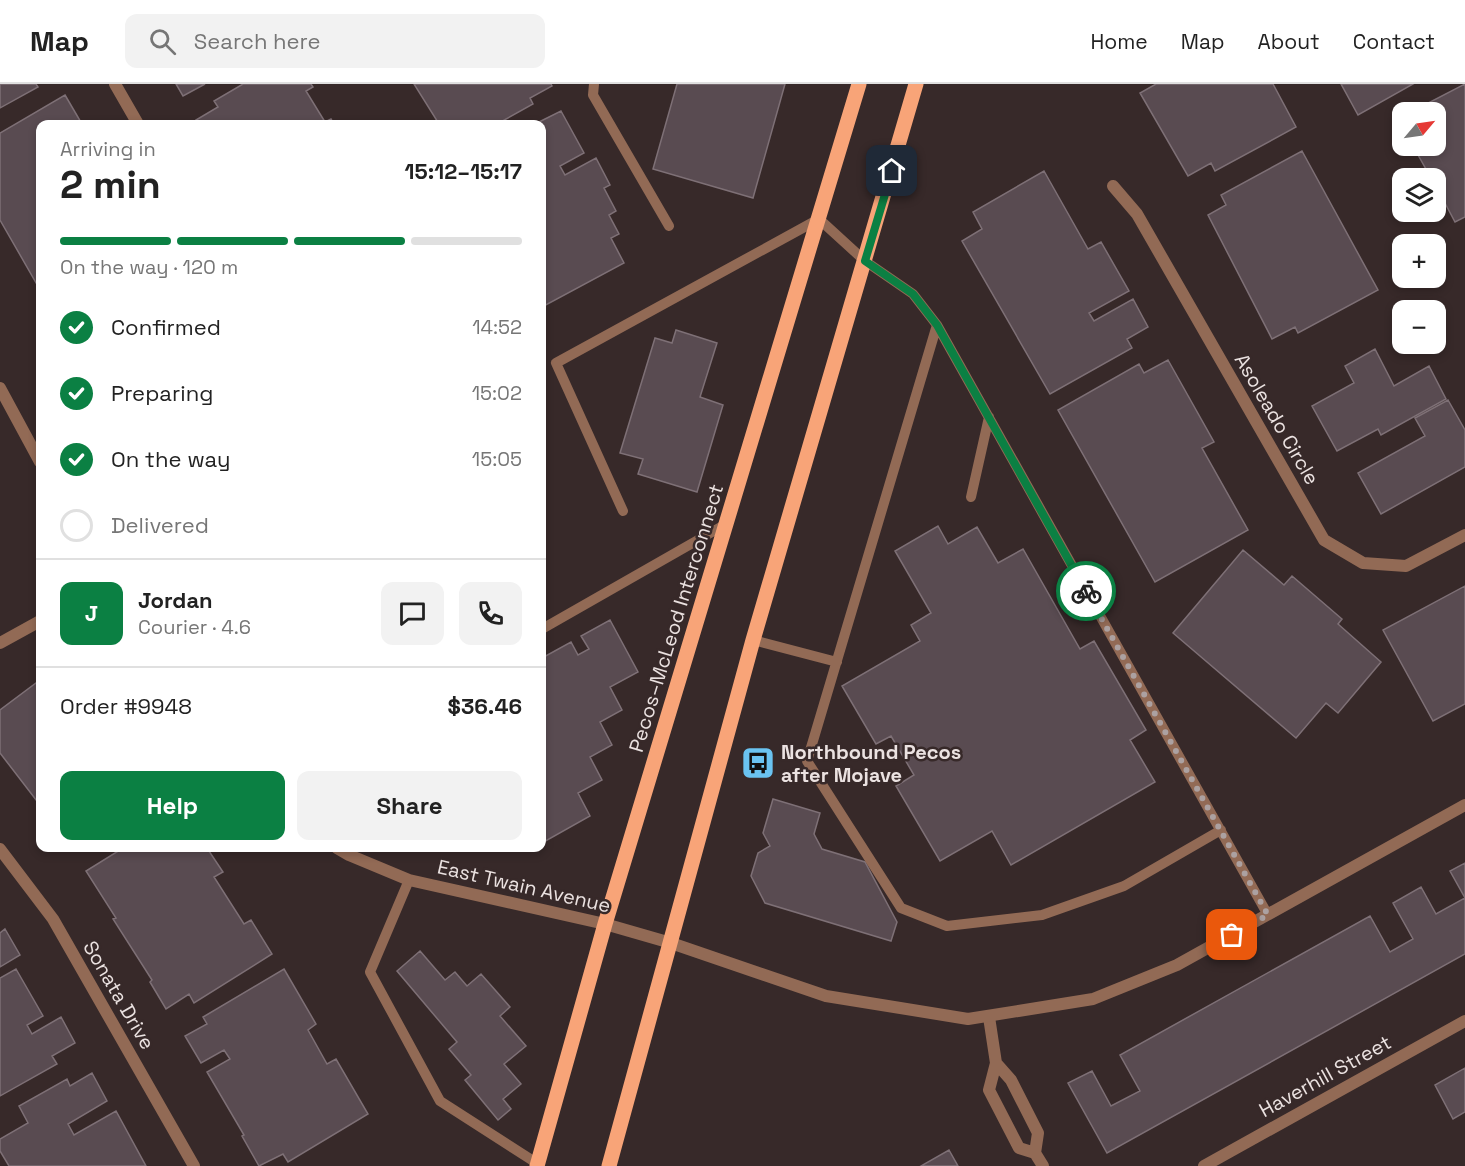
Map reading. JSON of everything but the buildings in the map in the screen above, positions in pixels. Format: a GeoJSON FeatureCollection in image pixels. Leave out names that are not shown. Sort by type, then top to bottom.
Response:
{"type":"FeatureCollection","features":[{"type":"Feature","properties":{"kind":"main road","name":"Pecos–McLeod Interconnect"},"geometry":{"type":"LineString","coordinates":[[538,1165],[605,924],[859,84]]}},
{"type":"Feature","properties":{"kind":"main road"},"geometry":{"type":"LineString","coordinates":[[609,1166],[753,640],[916,84]]}},
{"type":"Feature","properties":{"kind":"street"},"geometry":{"type":"LineString","coordinates":[[115,84],[136,120]]}},
{"type":"Feature","properties":{"kind":"street","name":"Asoleado Circle"},"geometry":{"type":"LineString","coordinates":[[1113,186],[1137,214],[1324,540],[1363,563],[1406,566],[1465,534]]}},
{"type":"Feature","properties":{"kind":"street"},"geometry":{"type":"LineString","coordinates":[[0,388],[36,455]]}},
{"type":"Feature","properties":{"kind":"street"},"geometry":{"type":"LineString","coordinates":[[0,643],[36,623]]}},
{"type":"Feature","properties":{"kind":"street","name":"East Twain Avenue"},"geometry":{"type":"LineString","coordinates":[[344,852],[409,880],[605,924],[671,943],[826,996],[968,1019],[1093,999],[1177,965],[1465,805]]}},
{"type":"Feature","properties":{"kind":"street","name":"Sonata Drive"},"geometry":{"type":"LineString","coordinates":[[0,849],[53,920],[194,1166]]}},
{"type":"Feature","properties":{"kind":"street"},"geometry":{"type":"LineString","coordinates":[[989,1017],[996,1063],[989,1090],[1019,1148],[1035,1153]]}},
{"type":"Feature","properties":{"kind":"street","name":"Haverhill Street"},"geometry":{"type":"LineString","coordinates":[[1204,1166],[1465,1021]]}},
{"type":"Feature","properties":{"kind":"street"},"geometry":{"type":"LineString","coordinates":[[996,1063],[1011,1080],[1038,1133],[1035,1153],[1043,1166]]}},
{"type":"Feature","properties":{"kind":"lane"},"geometry":{"type":"LineString","coordinates":[[594,84],[592,95],[669,226]]}},
{"type":"Feature","properties":{"kind":"lane"},"geometry":{"type":"LineString","coordinates":[[623,511],[556,363],[819,219],[865,261],[913,294],[937,325],[1268,915]]}},
{"type":"Feature","properties":{"kind":"lane"},"geometry":{"type":"LineString","coordinates":[[937,325],[807,761],[901,908],[947,926],[1042,915],[1124,886],[1221,830]]}},
{"type":"Feature","properties":{"kind":"lane"},"geometry":{"type":"LineString","coordinates":[[971,497],[988,417]]}},
{"type":"Feature","properties":{"kind":"lane"},"geometry":{"type":"LineString","coordinates":[[546,627],[726,524]]}},
{"type":"Feature","properties":{"kind":"lane"},"geometry":{"type":"LineString","coordinates":[[753,640],[837,662]]}},
{"type":"Feature","properties":{"kind":"lane"},"geometry":{"type":"LineString","coordinates":[[409,880],[370,972],[440,1101],[538,1165]]}},
{"type":"Feature","properties":{"kind":"way so far"},"geometry":{"type":"LineString","coordinates":[[1086,591],[1268,915],[1232,935]]}},
{"type":"Feature","properties":{"kind":"place","name":"Northbound Pecos after Mojave"},"geometry":{"type":"Point","coordinates":[758,763]}},
{"type":"Feature","properties":{"kind":"route"},"geometry":{"type":"LineString","coordinates":[[892,171],[865,261],[913,294],[937,325],[1086,591]]}}]}
